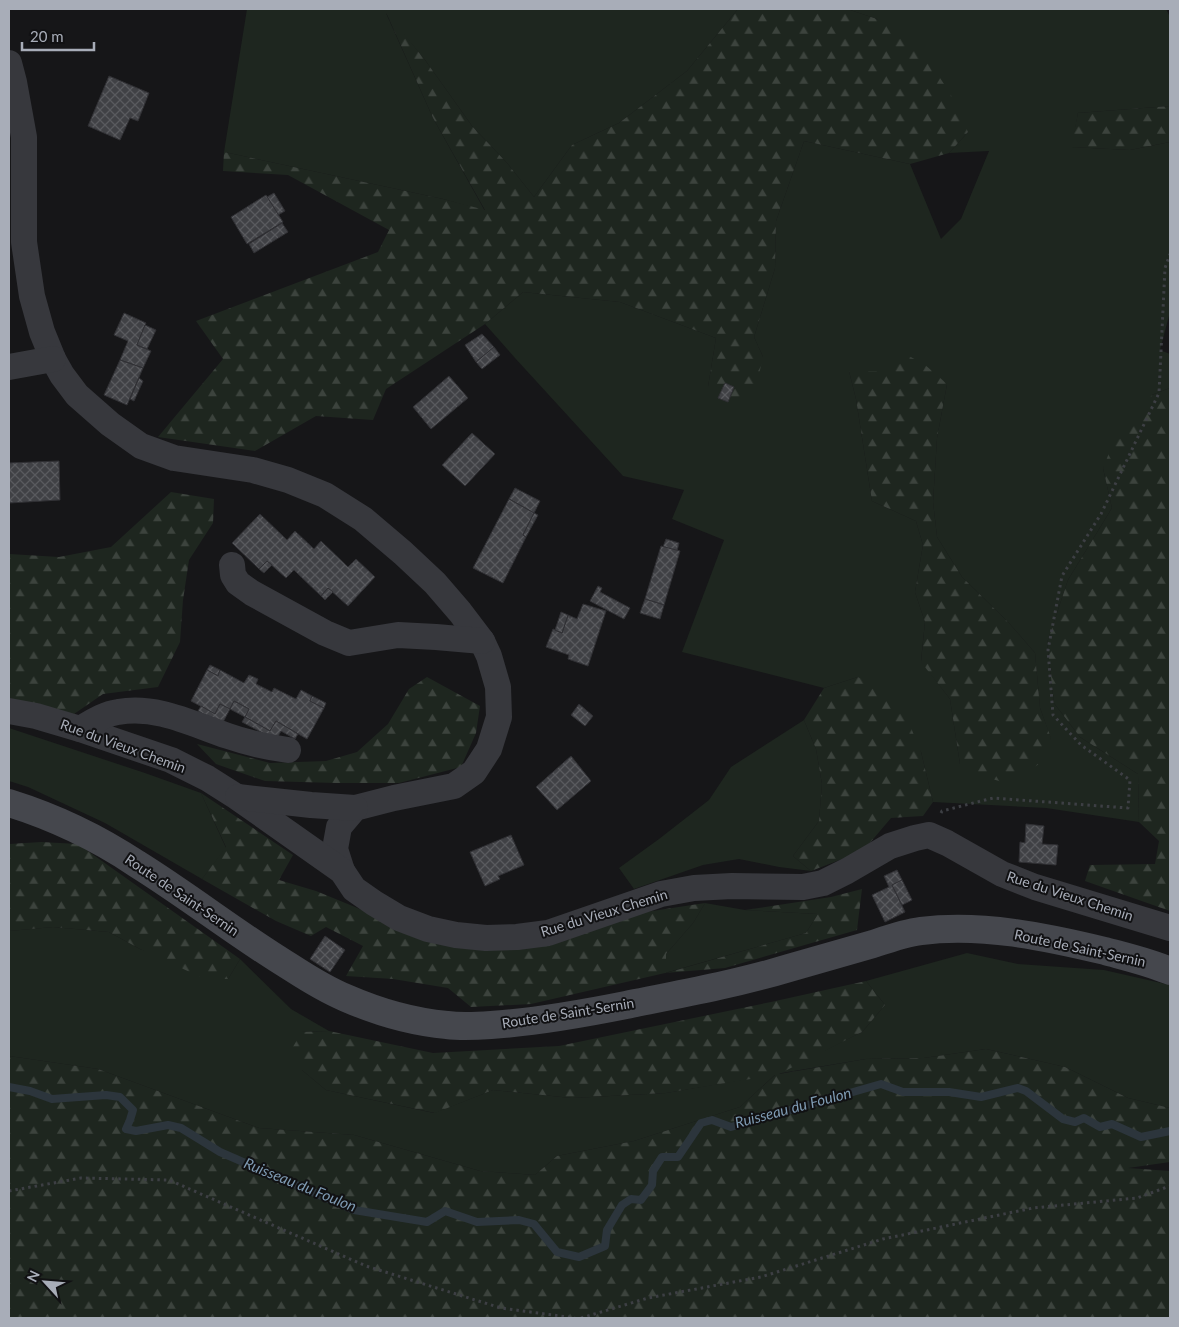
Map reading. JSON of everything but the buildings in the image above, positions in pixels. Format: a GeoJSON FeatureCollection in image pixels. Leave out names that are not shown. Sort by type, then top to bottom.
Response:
{"type":"FeatureCollection","features":[{"type":"Feature","properties":{"kind":"street"},"geometry":{"type":"LineString","coordinates":[[9,63],[24,137],[24,242],[32,296],[42,332],[53,359],[62,375],[78,395],[110,424],[141,446],[174,458],[252,470],[288,480],[324,495],[363,520],[403,553],[435,583],[482,641],[489,656],[498,687],[499,717],[489,749],[474,772],[454,786],[355,808],[237,797]]}},
{"type":"Feature","properties":{"kind":"street"},"geometry":{"type":"LineString","coordinates":[[9,367],[53,359]]}},
{"type":"Feature","properties":{"kind":"street"},"geometry":{"type":"LineString","coordinates":[[232,565],[233,574],[238,584],[325,633],[349,643],[398,635],[482,641]]}},
{"type":"Feature","properties":{"kind":"street"},"geometry":{"type":"LineString","coordinates":[[80,729],[99,718],[117,712],[144,710],[182,718],[257,745],[288,750]]}},
{"type":"Feature","properties":{"kind":"street","name":"Rue du Vieux Chemin"},"geometry":{"type":"LineString","coordinates":[[9,711],[36,716],[80,729],[171,760],[207,778],[342,871],[354,888],[374,903],[399,918],[428,929],[456,935],[486,938],[517,937],[548,932],[661,894],[694,888],[732,886],[803,887],[823,883],[890,846],[915,838],[929,836],[947,843],[1002,874],[1035,887],[1170,928]]}},
{"type":"Feature","properties":{"kind":"street","name":"Route de Saint-Sernin"},"geometry":{"type":"LineString","coordinates":[[9,803],[34,811],[99,841],[137,863],[272,956],[314,982],[345,998],[377,1010],[414,1020],[450,1026],[522,1023],[598,1010],[780,971],[919,931],[959,929],[1036,936],[1086,946],[1144,961],[1170,970]]}},
{"type":"Feature","properties":{"kind":"street"},"geometry":{"type":"LineString","coordinates":[[342,871],[335,849],[339,827],[355,808]]}},
{"type":"Feature","properties":{"kind":"street"},"geometry":{"type":"LineString","coordinates":[[9,818],[34,811]]}},
{"type":"Feature","properties":{"kind":"path"},"geometry":{"type":"LineString","coordinates":[[929,836],[942,811],[993,798],[1128,808],[1130,780],[1082,745],[1053,715],[1048,650],[1062,576],[1100,514],[1159,392],[1165,268],[1170,254]]}},
{"type":"Feature","properties":{"kind":"path"},"geometry":{"type":"LineString","coordinates":[[9,1191],[81,1178],[169,1180],[366,1266],[502,1308],[575,1318]]}},
{"type":"Feature","properties":{"kind":"path"},"geometry":{"type":"LineString","coordinates":[[582,1318],[648,1298],[761,1277],[883,1240],[1033,1208],[1137,1198],[1170,1186]]}},
{"type":"Feature","properties":{"kind":"green space"},"geometry":{"type":"Polygon","coordinates":[[[247,9],[738,9],[687,71],[619,123],[572,145],[534,197],[507,163],[472,126],[425,60],[386,13],[433,118],[485,211],[443,199],[224,152],[247,9]]]}},
{"type":"Feature","properties":{"kind":"green space"},"geometry":{"type":"Polygon","coordinates":[[[738,9],[847,9],[877,19],[922,51],[950,93],[968,132],[949,153],[910,164],[804,141],[776,221],[775,268],[754,337],[763,357],[757,383],[746,403],[708,387],[716,338],[620,302],[523,292],[485,324],[386,389],[373,420],[316,416],[255,451],[158,437],[223,359],[196,321],[378,252],[389,230],[288,175],[223,171],[224,152],[443,199],[485,210],[433,118],[385,10],[425,60],[472,126],[507,163],[534,197],[572,145],[619,123],[687,71],[738,9]]]}},
{"type":"Feature","properties":{"kind":"green space"},"geometry":{"type":"Polygon","coordinates":[[[847,9],[1166,9],[1170,17],[1170,106],[1078,113],[1072,147],[1130,150],[1170,142],[1170,312],[1160,350],[1170,354],[1170,388],[1152,395],[1103,468],[1112,508],[1068,580],[1047,643],[1054,703],[1080,737],[1138,774],[1139,822],[1046,808],[933,802],[921,752],[858,677],[824,688],[682,652],[724,540],[672,519],[684,490],[623,476],[485,324],[523,292],[620,302],[716,338],[708,387],[763,357],[754,337],[775,268],[776,221],[804,141],[910,164],[941,239],[961,219],[989,151],[949,153],[968,132],[877,19],[847,9]],[[849,371],[856,399],[872,501],[916,521],[923,545],[915,592],[925,622],[921,661],[950,699],[960,764],[1051,739],[1040,708],[1035,653],[1009,623],[962,577],[937,537],[933,502],[937,438],[947,384],[881,371],[849,371]]]}},
{"type":"Feature","properties":{"kind":"green space"},"geometry":{"type":"Polygon","coordinates":[[[1170,106],[1170,142],[1130,150],[1071,147],[1078,113],[1170,106]]]}},
{"type":"Feature","properties":{"kind":"green space"},"geometry":{"type":"Polygon","coordinates":[[[903,353],[924,364],[947,384],[937,438],[933,502],[937,537],[962,577],[1009,623],[1035,653],[1040,708],[1051,738],[1045,760],[1009,784],[979,775],[960,764],[950,699],[921,662],[925,622],[915,592],[923,545],[916,521],[872,501],[856,399],[849,371],[881,371],[903,353]]]}},
{"type":"Feature","properties":{"kind":"green space"},"geometry":{"type":"Polygon","coordinates":[[[1170,388],[1170,911],[1085,881],[1090,865],[1155,864],[1159,841],[1139,822],[1138,774],[1080,737],[1054,703],[1047,643],[1068,580],[1112,508],[1103,468],[1118,431],[1152,395],[1170,388]]]}},
{"type":"Feature","properties":{"kind":"green space"},"geometry":{"type":"Polygon","coordinates":[[[171,492],[214,499],[213,523],[189,560],[183,600],[180,642],[158,687],[103,694],[74,714],[9,698],[9,554],[59,557],[111,547],[171,492]]]}},
{"type":"Feature","properties":{"kind":"green space"},"geometry":{"type":"Polygon","coordinates":[[[427,677],[480,706],[476,733],[461,767],[399,783],[265,781],[216,764],[197,744],[270,763],[326,761],[357,752],[388,724],[409,689],[427,677]]]}},
{"type":"Feature","properties":{"kind":"green space"},"geometry":{"type":"Polygon","coordinates":[[[858,677],[899,699],[921,752],[933,802],[923,816],[891,818],[863,851],[811,871],[793,856],[819,821],[822,784],[816,749],[804,720],[824,688],[858,677]]]}},
{"type":"Feature","properties":{"kind":"green space"},"geometry":{"type":"Polygon","coordinates":[[[804,720],[816,749],[822,784],[819,821],[793,856],[811,871],[739,859],[703,865],[634,889],[619,868],[709,800],[731,767],[804,720]]]}},
{"type":"Feature","properties":{"kind":"green space"},"geometry":{"type":"Polygon","coordinates":[[[9,728],[201,793],[226,848],[202,879],[105,823],[28,787],[9,781],[9,728]]]}},
{"type":"Feature","properties":{"kind":"green space"},"geometry":{"type":"Polygon","coordinates":[[[201,793],[293,855],[279,880],[316,891],[442,943],[705,903],[693,923],[666,954],[666,973],[531,1004],[471,1007],[448,988],[393,979],[346,976],[363,946],[326,927],[311,936],[276,921],[202,879],[226,847],[201,793]]]}},
{"type":"Feature","properties":{"kind":"green space"},"geometry":{"type":"Polygon","coordinates":[[[41,842],[78,844],[240,959],[228,979],[205,979],[140,949],[109,932],[53,927],[9,931],[9,844],[41,842]]]}},
{"type":"Feature","properties":{"kind":"green space"},"geometry":{"type":"Polygon","coordinates":[[[862,889],[857,930],[725,968],[666,973],[806,933],[818,914],[745,910],[831,897],[862,889]]]}},
{"type":"Feature","properties":{"kind":"green space"},"geometry":{"type":"Polygon","coordinates":[[[705,903],[745,910],[818,914],[806,933],[665,973],[666,954],[693,923],[705,903]]]}},
{"type":"Feature","properties":{"kind":"green space"},"geometry":{"type":"Polygon","coordinates":[[[53,927],[109,932],[140,949],[228,979],[240,959],[291,1009],[329,1031],[302,1032],[302,1070],[326,1090],[434,1113],[493,1090],[572,1098],[666,1093],[776,1074],[740,1107],[634,1141],[557,1156],[535,1175],[480,1171],[354,1135],[259,1128],[98,1069],[9,1056],[9,931],[53,927]]]}},
{"type":"Feature","properties":{"kind":"green space"},"geometry":{"type":"Polygon","coordinates":[[[967,953],[1018,964],[1104,970],[1170,985],[1170,1108],[1128,1098],[1065,1067],[986,1049],[924,1058],[866,1059],[776,1074],[862,1032],[885,1005],[866,981],[967,953]]]}},
{"type":"Feature","properties":{"kind":"green space"},"geometry":{"type":"Polygon","coordinates":[[[866,981],[885,1005],[862,1032],[779,1074],[866,1059],[924,1058],[986,1049],[1065,1067],[1128,1098],[1170,1108],[1170,1162],[1128,1168],[1170,1171],[1170,1318],[9,1318],[9,1056],[98,1069],[259,1128],[354,1135],[480,1171],[535,1175],[557,1156],[634,1141],[740,1107],[775,1075],[666,1093],[572,1098],[493,1090],[435,1113],[326,1090],[302,1070],[288,1055],[302,1032],[329,1031],[433,1053],[559,1046],[866,981]]]}},
{"type":"Feature","properties":{"kind":"waterway","name":"Ruisseau du Foulon"},"geometry":{"type":"LineString","coordinates":[[9,1087],[30,1091],[52,1099],[106,1095],[120,1097],[133,1110],[126,1129],[136,1131],[168,1125],[181,1128],[220,1152],[354,1210],[427,1222],[445,1211],[477,1222],[519,1220],[534,1224],[557,1252],[579,1257],[605,1246],[607,1230],[622,1205],[631,1199],[641,1200],[652,1185],[653,1171],[662,1157],[678,1157],[701,1123],[712,1120],[731,1127],[881,1084],[903,1092],[949,1092],[981,1097],[1018,1088],[1026,1091],[1063,1119],[1075,1122],[1084,1118],[1100,1127],[1112,1124],[1141,1137],[1170,1131]]}}]}
